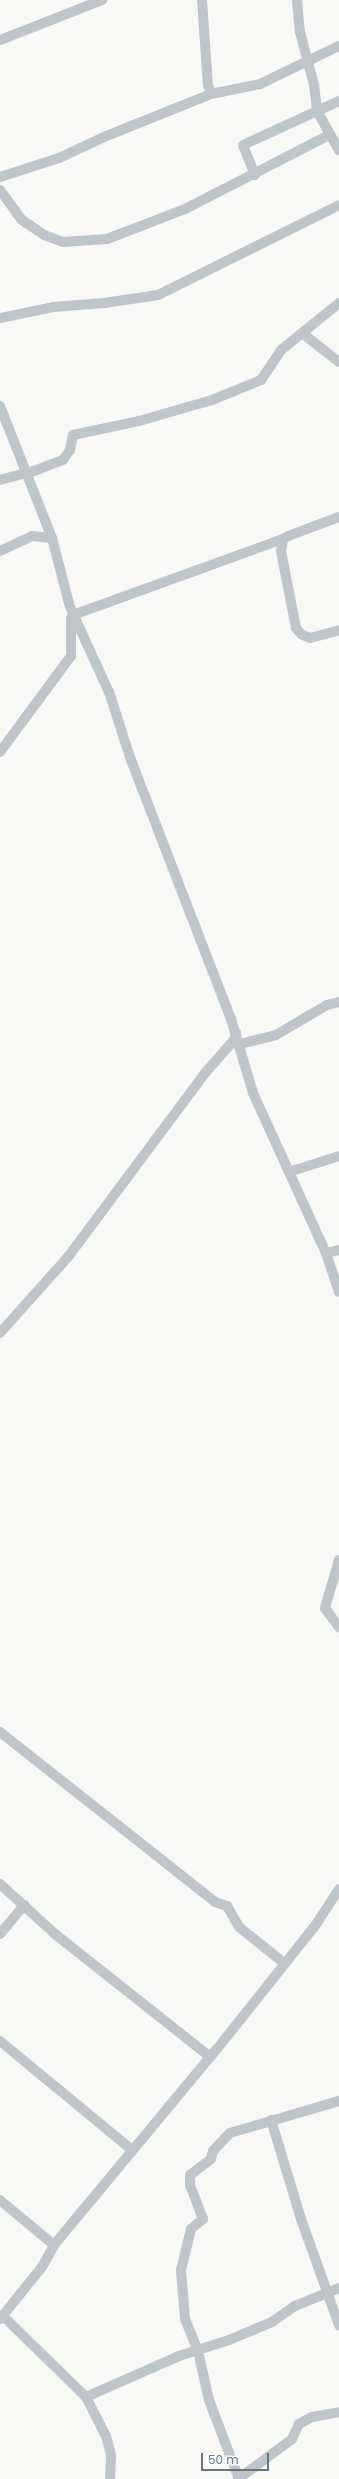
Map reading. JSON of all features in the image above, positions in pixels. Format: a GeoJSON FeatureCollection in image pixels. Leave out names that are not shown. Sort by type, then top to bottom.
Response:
{"type":"FeatureCollection","features":[{"type":"Feature","properties":{"kind":"street"},"geometry":{"type":"LineString","coordinates":[[0,40],[102,0]]}},
{"type":"Feature","properties":{"kind":"street"},"geometry":{"type":"LineString","coordinates":[[202,0],[208,84],[211,94]]}},
{"type":"Feature","properties":{"kind":"street"},"geometry":{"type":"LineString","coordinates":[[297,0],[300,32],[308,60],[317,111],[329,135],[339,150]]}},
{"type":"Feature","properties":{"kind":"street"},"geometry":{"type":"LineString","coordinates":[[0,177],[59,158],[104,137],[211,94],[260,84],[289,72],[308,60],[339,46]]}},
{"type":"Feature","properties":{"kind":"street"},"geometry":{"type":"LineString","coordinates":[[255,174],[243,145],[339,101]]}},
{"type":"Feature","properties":{"kind":"street"},"geometry":{"type":"LineString","coordinates":[[0,190],[22,220],[44,235],[63,242],[82,242],[107,239],[185,209],[329,135]]}},
{"type":"Feature","properties":{"kind":"street"},"geometry":{"type":"LineString","coordinates":[[0,318],[53,307],[158,295],[339,205]]}},
{"type":"Feature","properties":{"kind":"street"},"geometry":{"type":"LineString","coordinates":[[0,480],[63,460],[70,450],[73,435],[139,421],[212,400],[261,380],[272,360],[339,303]]}},
{"type":"Feature","properties":{"kind":"street"},"geometry":{"type":"LineString","coordinates":[[302,333],[339,362]]}},
{"type":"Feature","properties":{"kind":"street"},"geometry":{"type":"LineString","coordinates":[[0,406],[52,538],[71,611],[109,692],[131,760],[236,1032],[253,1092],[326,1253],[339,1292]]}},
{"type":"Feature","properties":{"kind":"street"},"geometry":{"type":"LineString","coordinates":[[71,611],[283,540],[339,517]]}},
{"type":"Feature","properties":{"kind":"street"},"geometry":{"type":"LineString","coordinates":[[0,551],[32,536],[52,538]]}},
{"type":"Feature","properties":{"kind":"street"},"geometry":{"type":"LineString","coordinates":[[283,540],[282,559],[296,628],[301,634],[310,638],[339,630]]}},
{"type":"Feature","properties":{"kind":"street"},"geometry":{"type":"LineString","coordinates":[[0,752],[71,656],[71,611]]}},
{"type":"Feature","properties":{"kind":"street"},"geometry":{"type":"LineString","coordinates":[[240,1044],[276,1035],[327,1005],[339,1002]]}},
{"type":"Feature","properties":{"kind":"street"},"geometry":{"type":"LineString","coordinates":[[0,1333],[68,1258],[206,1072],[234,1040],[236,1032]]}},
{"type":"Feature","properties":{"kind":"street"},"geometry":{"type":"LineString","coordinates":[[289,1172],[339,1156]]}},
{"type":"Feature","properties":{"kind":"street"},"geometry":{"type":"LineString","coordinates":[[326,1253],[339,1250]]}},
{"type":"Feature","properties":{"kind":"street"},"geometry":{"type":"LineString","coordinates":[[339,1560],[325,1608],[339,1627]]}},
{"type":"Feature","properties":{"kind":"street"},"geometry":{"type":"LineString","coordinates":[[0,1732],[203,1893],[215,1902],[227,1906],[239,1928],[284,1964]]}},
{"type":"Feature","properties":{"kind":"street"},"geometry":{"type":"LineString","coordinates":[[0,1884],[24,1904],[55,1934],[210,2057]]}},
{"type":"Feature","properties":{"kind":"street"},"geometry":{"type":"LineString","coordinates":[[110,2479],[111,2455],[106,2436],[86,2397],[1,2317],[42,2267],[54,2245],[210,2057],[315,1926],[339,1889]]}},
{"type":"Feature","properties":{"kind":"street"},"geometry":{"type":"LineString","coordinates":[[0,1934],[24,1904]]}},
{"type":"Feature","properties":{"kind":"street"},"geometry":{"type":"LineString","coordinates":[[0,2041],[132,2150]]}},
{"type":"Feature","properties":{"kind":"street"},"geometry":{"type":"LineString","coordinates":[[339,2101],[230,2133],[213,2151],[211,2159],[190,2175],[190,2185],[203,2219],[191,2229],[181,2277],[187,2326],[198,2351],[209,2400],[239,2479],[288,2443],[299,2424],[312,2417],[339,2412]]}},
{"type":"Feature","properties":{"kind":"street"},"geometry":{"type":"LineString","coordinates":[[271,2120],[326,2292],[339,2325]]}},
{"type":"Feature","properties":{"kind":"street"},"geometry":{"type":"LineString","coordinates":[[0,2200],[54,2245]]}},
{"type":"Feature","properties":{"kind":"street"},"geometry":{"type":"LineString","coordinates":[[86,2397],[179,2356],[198,2351],[272,2322],[295,2306],[326,2292],[339,2288]]}}]}
